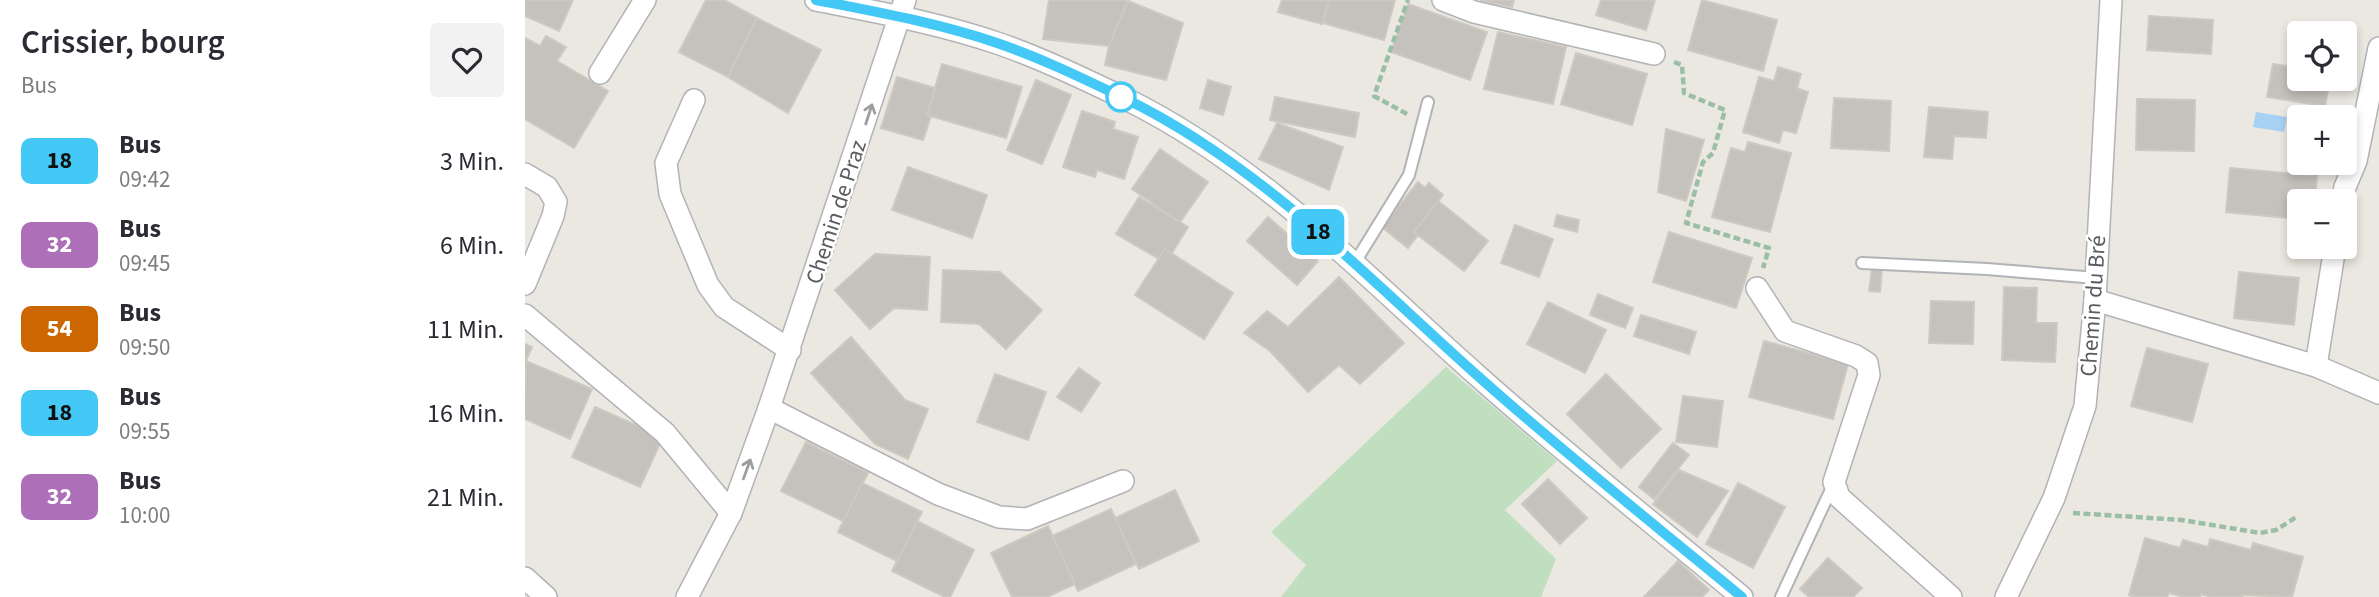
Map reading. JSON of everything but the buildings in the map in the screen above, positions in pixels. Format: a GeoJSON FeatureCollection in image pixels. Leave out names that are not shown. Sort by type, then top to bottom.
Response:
{"type":"FeatureCollection","features":[{"type":"Feature","properties":{"kind":"street"},"geometry":{"type":"LineString","coordinates":[[600,73],[645,0]]}},
{"type":"Feature","properties":{"kind":"street"},"geometry":{"type":"LineString","coordinates":[[816,0],[903,8],[996,43],[1132,102],[1224,158],[1288,206],[1481,379],[1742,597]]}},
{"type":"Feature","properties":{"kind":"street"},"geometry":{"type":"LineString","coordinates":[[1443,0],[1474,12],[1654,54]]}},
{"type":"Feature","properties":{"kind":"street","name":"Chemin du Bré"},"geometry":{"type":"LineString","coordinates":[[2006,597],[2054,498],[2085,406],[2095,300],[2111,0]]}},
{"type":"Feature","properties":{"kind":"street","name":"Chemin de Praz"},"geometry":{"type":"LineString","coordinates":[[687,597],[731,513],[790,350],[903,8]]}},
{"type":"Feature","properties":{"kind":"street"},"geometry":{"type":"LineString","coordinates":[[2345,189],[2356,161],[2379,48]]}},
{"type":"Feature","properties":{"kind":"street"},"geometry":{"type":"LineString","coordinates":[[694,100],[666,163],[670,194],[708,285],[724,307],[790,350]]}},
{"type":"Feature","properties":{"kind":"street"},"geometry":{"type":"LineString","coordinates":[[525,174],[547,187],[556,202],[553,216],[525,284]]}},
{"type":"Feature","properties":{"kind":"street"},"geometry":{"type":"LineString","coordinates":[[2316,366],[2333,259]]}},
{"type":"Feature","properties":{"kind":"street"},"geometry":{"type":"LineString","coordinates":[[1757,288],[1785,331],[1856,356],[1867,363],[1869,375],[1834,482],[1839,497],[1951,597]]}},
{"type":"Feature","properties":{"kind":"street"},"geometry":{"type":"LineString","coordinates":[[2095,300],[2316,366],[2379,393]]}},
{"type":"Feature","properties":{"kind":"street"},"geometry":{"type":"LineString","coordinates":[[525,315],[665,433],[731,513]]}},
{"type":"Feature","properties":{"kind":"street"},"geometry":{"type":"LineString","coordinates":[[769,408],[938,494],[999,517],[1027,519],[1123,481]]}},
{"type":"Feature","properties":{"kind":"street"},"geometry":{"type":"LineString","coordinates":[[525,578],[546,597]]}},
{"type":"Feature","properties":{"kind":"lane"},"geometry":{"type":"LineString","coordinates":[[1354,264],[1409,175],[1428,102]]}},
{"type":"Feature","properties":{"kind":"lane"},"geometry":{"type":"LineString","coordinates":[[1862,263],[2096,278]]}},
{"type":"Feature","properties":{"kind":"lane"},"geometry":{"type":"LineString","coordinates":[[1781,597],[1834,482]]}},
{"type":"Feature","properties":{"kind":"path"},"geometry":{"type":"LineString","coordinates":[[1408,0],[1374,96],[1423,123]]}},
{"type":"Feature","properties":{"kind":"path"},"geometry":{"type":"LineString","coordinates":[[1654,54],[1682,65],[1684,93],[1725,110],[1713,153],[1703,162],[1686,223],[1769,248],[1757,288]]}},
{"type":"Feature","properties":{"kind":"path"},"geometry":{"type":"LineString","coordinates":[[2065,512],[2182,520],[2260,533],[2276,530],[2298,516]]}},
{"type":"Feature","properties":{"kind":"green space"},"geometry":{"type":"Polygon","coordinates":[[[1446,367],[1557,461],[1505,510],[1556,559],[1541,597],[1281,597],[1306,565],[1271,532],[1446,367]]]}},
{"type":"Feature","properties":{"kind":"water"},"geometry":{"type":"Polygon","coordinates":[[[2256,112],[2287,117],[2284,132],[2253,127],[2256,112]]]}},
{"type":"Feature","properties":{"kind":"bus line","name":"18"},"geometry":{"type":"LineString","coordinates":[[816,0],[901,16],[996,43],[1125,99],[1224,158],[1288,206],[1481,379],[1742,597]]}}]}
